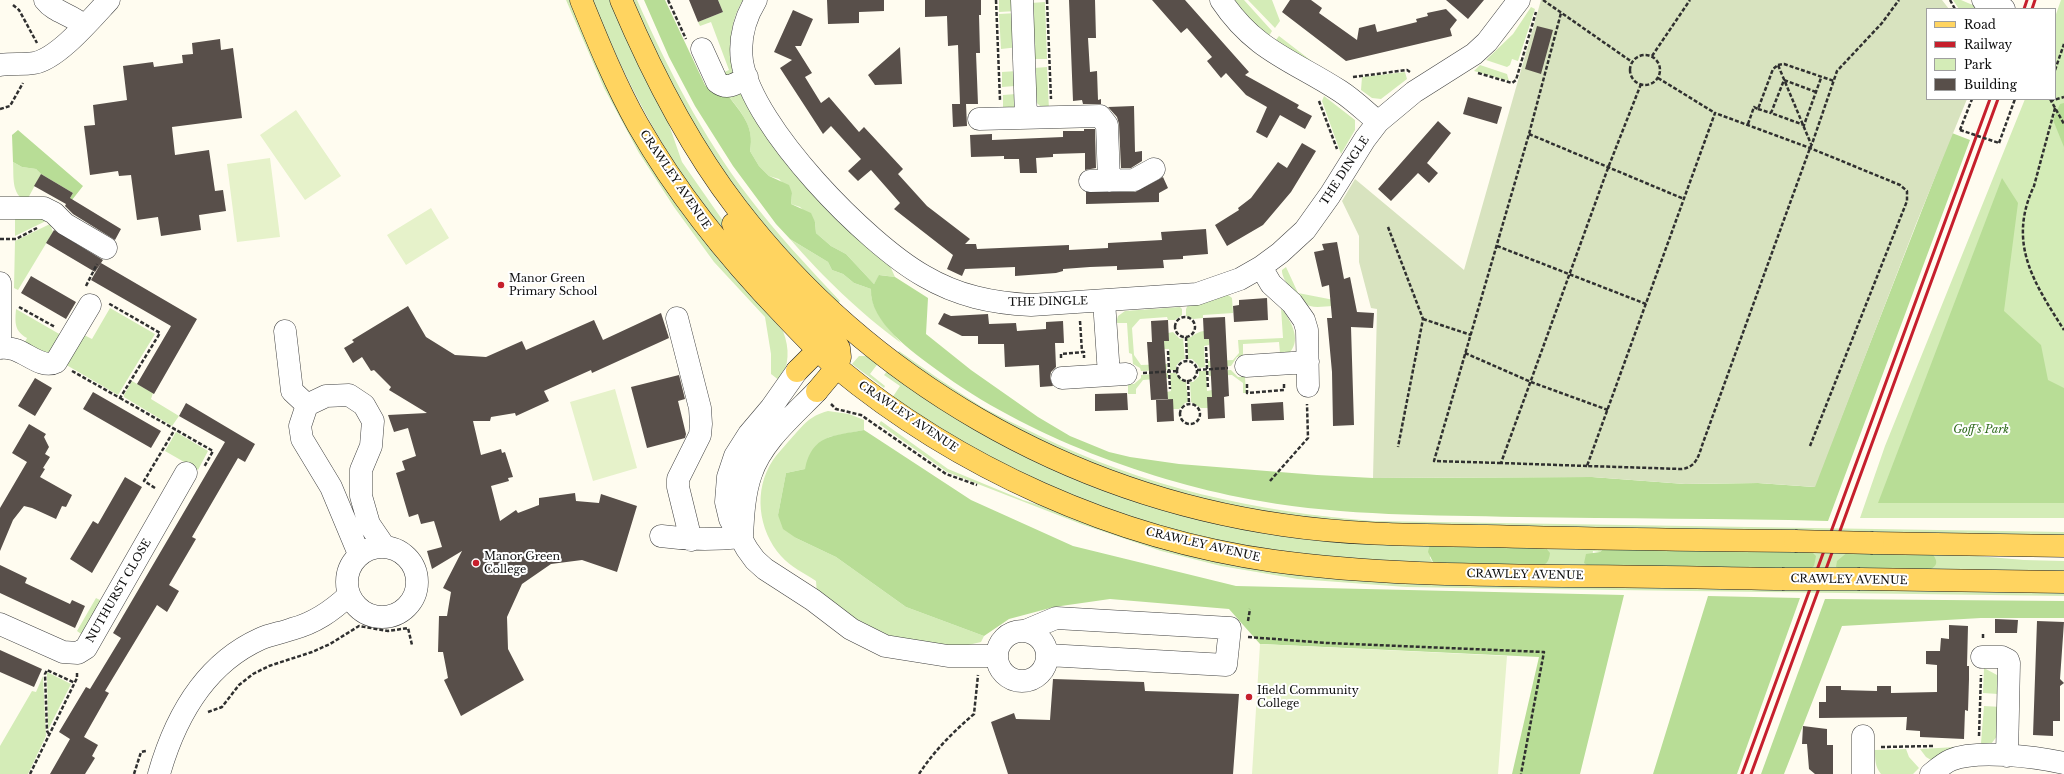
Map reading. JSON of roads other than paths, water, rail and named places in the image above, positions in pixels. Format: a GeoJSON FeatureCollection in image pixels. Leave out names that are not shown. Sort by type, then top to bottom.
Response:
{"type":"FeatureCollection","features":[{"type":"Feature","properties":{"kind":"main road","name":"CRAWLEY AVENUE"},"geometry":{"type":"LineString","coordinates":[[581,0],[633,116],[656,155],[690,207],[732,260],[794,325],[827,346],[837,367],[920,428],[975,462],[1059,500],[1127,526],[1179,542],[1272,561],[1363,570],[1479,575],[2064,582]]}},
{"type":"Feature","properties":{"kind":"main road"},"geometry":{"type":"LineString","coordinates":[[621,0],[688,135],[731,200],[766,244],[828,308],[870,345],[943,399],[1021,443],[1061,462],[1144,494],[1191,507],[1288,526],[1370,534],[1614,540],[1795,541],[2064,546]]}},
{"type":"Feature","properties":{"kind":"main road"},"geometry":{"type":"LineString","coordinates":[[688,135],[695,166],[749,248],[827,346]]}},
{"type":"Feature","properties":{"kind":"main road"},"geometry":{"type":"LineString","coordinates":[[794,325],[801,346],[802,355],[797,371]]}},
{"type":"Feature","properties":{"kind":"main road"},"geometry":{"type":"LineString","coordinates":[[797,371],[827,346],[850,340],[870,345]]}},
{"type":"Feature","properties":{"kind":"main road"},"geometry":{"type":"LineString","coordinates":[[817,391],[837,367]]}},
{"type":"Feature","properties":{"kind":"street"},"geometry":{"type":"LineString","coordinates":[[45,0],[51,8],[77,19],[84,26]]}},
{"type":"Feature","properties":{"kind":"street"},"geometry":{"type":"LineString","coordinates":[[0,65],[39,61],[72,38],[109,0]]}},
{"type":"Feature","properties":{"kind":"street","name":"THE DINGLE"},"geometry":{"type":"LineString","coordinates":[[756,0],[742,32],[742,61],[747,77],[768,120],[818,183],[861,228],[910,268],[940,285],[984,301],[1031,305],[1197,294],[1240,279],[1261,267],[1280,253],[1305,230],[1330,196],[1365,139],[1378,122],[1414,92],[1474,54],[1528,4]]}},
{"type":"Feature","properties":{"kind":"street"},"geometry":{"type":"LineString","coordinates":[[1022,0],[1026,117]]}},
{"type":"Feature","properties":{"kind":"street"},"geometry":{"type":"LineString","coordinates":[[1220,0],[1240,25],[1255,39],[1289,63],[1342,92],[1378,122]]}},
{"type":"Feature","properties":{"kind":"street"},"geometry":{"type":"LineString","coordinates":[[1983,0],[2002,8]]}},
{"type":"Feature","properties":{"kind":"street"},"geometry":{"type":"LineString","coordinates":[[702,48],[716,82],[720,85],[730,86],[747,77]]}},
{"type":"Feature","properties":{"kind":"street"},"geometry":{"type":"LineString","coordinates":[[979,119],[1096,115],[1104,118],[1107,125],[1100,181],[1138,179],[1154,170]]}},
{"type":"Feature","properties":{"kind":"street"},"geometry":{"type":"LineString","coordinates":[[0,208],[44,208],[54,213],[65,224],[106,248]]}},
{"type":"Feature","properties":{"kind":"street"},"geometry":{"type":"LineString","coordinates":[[1261,267],[1271,284],[1292,303],[1304,320],[1307,330],[1308,386]]}},
{"type":"Feature","properties":{"kind":"street"},"geometry":{"type":"LineString","coordinates":[[0,283],[0,348],[15,349],[44,364],[49,365],[56,362],[93,298]]}},
{"type":"Feature","properties":{"kind":"street"},"geometry":{"type":"LineString","coordinates":[[1062,378],[1125,374],[1104,301]]}},
{"type":"Feature","properties":{"kind":"street"},"geometry":{"type":"LineString","coordinates":[[677,318],[700,408],[700,435],[678,479],[678,487],[691,540]]}},
{"type":"Feature","properties":{"kind":"street"},"geometry":{"type":"LineString","coordinates":[[285,330],[292,391],[307,405]]}},
{"type":"Feature","properties":{"kind":"street"},"geometry":{"type":"LineString","coordinates":[[1246,366],[1308,362]]}},
{"type":"Feature","properties":{"kind":"street"},"geometry":{"type":"LineString","coordinates":[[797,371],[749,434],[735,456],[728,477],[726,502],[730,520],[755,560],[765,569],[813,600],[851,629],[885,646],[948,656],[988,656],[998,648],[1006,637],[1013,632],[1025,631],[1056,618],[1230,628],[1226,665],[1047,655]]}},
{"type":"Feature","properties":{"kind":"street"},"geometry":{"type":"LineString","coordinates":[[742,537],[745,494],[751,473],[762,452],[776,434],[817,391]]}},
{"type":"Feature","properties":{"kind":"street"},"geometry":{"type":"LineString","coordinates":[[359,554],[331,486],[302,439],[300,426],[307,405],[326,396],[349,395],[364,405],[373,421],[371,446],[361,470],[361,496],[369,524],[384,546]]}},
{"type":"Feature","properties":{"kind":"street","name":"NUTHURST CLOSE"},"geometry":{"type":"LineString","coordinates":[[0,624],[63,652],[78,652],[90,642],[186,473]]}},
{"type":"Feature","properties":{"kind":"street"},"geometry":{"type":"LineString","coordinates":[[661,536],[691,540],[713,540],[742,537]]}},
{"type":"Feature","properties":{"kind":"street"},"geometry":{"type":"LineString","coordinates":[[384,546],[398,550],[409,558],[416,571],[417,586],[413,599],[404,610],[391,616],[376,617],[363,612],[351,601],[346,586],[348,568],[359,554],[370,548],[384,546]]}},
{"type":"Feature","properties":{"kind":"street"},"geometry":{"type":"LineString","coordinates":[[159,774],[167,750],[187,707],[214,670],[232,654],[261,639],[320,618],[349,595]]}},
{"type":"Feature","properties":{"kind":"street"},"geometry":{"type":"LineString","coordinates":[[988,656],[1004,675],[1022,682],[1033,679],[1040,674],[1046,664],[1047,655],[1045,646],[1040,638],[1025,631]]}},
{"type":"Feature","properties":{"kind":"street"},"geometry":{"type":"LineString","coordinates":[[1982,657],[2002,657],[2008,660],[2009,663],[2007,756]]}},
{"type":"Feature","properties":{"kind":"street"},"geometry":{"type":"LineString","coordinates":[[1863,736],[1863,774]]}},
{"type":"Feature","properties":{"kind":"street"},"geometry":{"type":"LineString","coordinates":[[1931,774],[1951,760],[1964,757],[2007,756],[2064,763]]}},
{"type":"Feature","properties":{"kind":"railway"},"geometry":{"type":"LineString","coordinates":[[2024,8],[2027,0]]}},
{"type":"Feature","properties":{"kind":"railway"},"geometry":{"type":"LineString","coordinates":[[2032,8],[2035,0]]}},
{"type":"Feature","properties":{"kind":"railway"},"geometry":{"type":"LineString","coordinates":[[1742,774],[1990,100]]}},
{"type":"Feature","properties":{"kind":"railway"},"geometry":{"type":"LineString","coordinates":[[1751,774],[1998,100]]}},
{"type":"Feature","properties":{"kind":"place","name":"Manor Green Primary School"},"geometry":{"type":"Point","coordinates":[501,285]}},
{"type":"Feature","properties":{"kind":"place","name":"Manor Green College"},"geometry":{"type":"Point","coordinates":[476,563]}},
{"type":"Feature","properties":{"kind":"place","name":"Ifield Community College"},"geometry":{"type":"Point","coordinates":[1249,697]}},
{"type":"Feature","properties":{"kind":"park label","name":"Goff's Park"},"geometry":{"type":"Point","coordinates":[1981,430]}}]}
